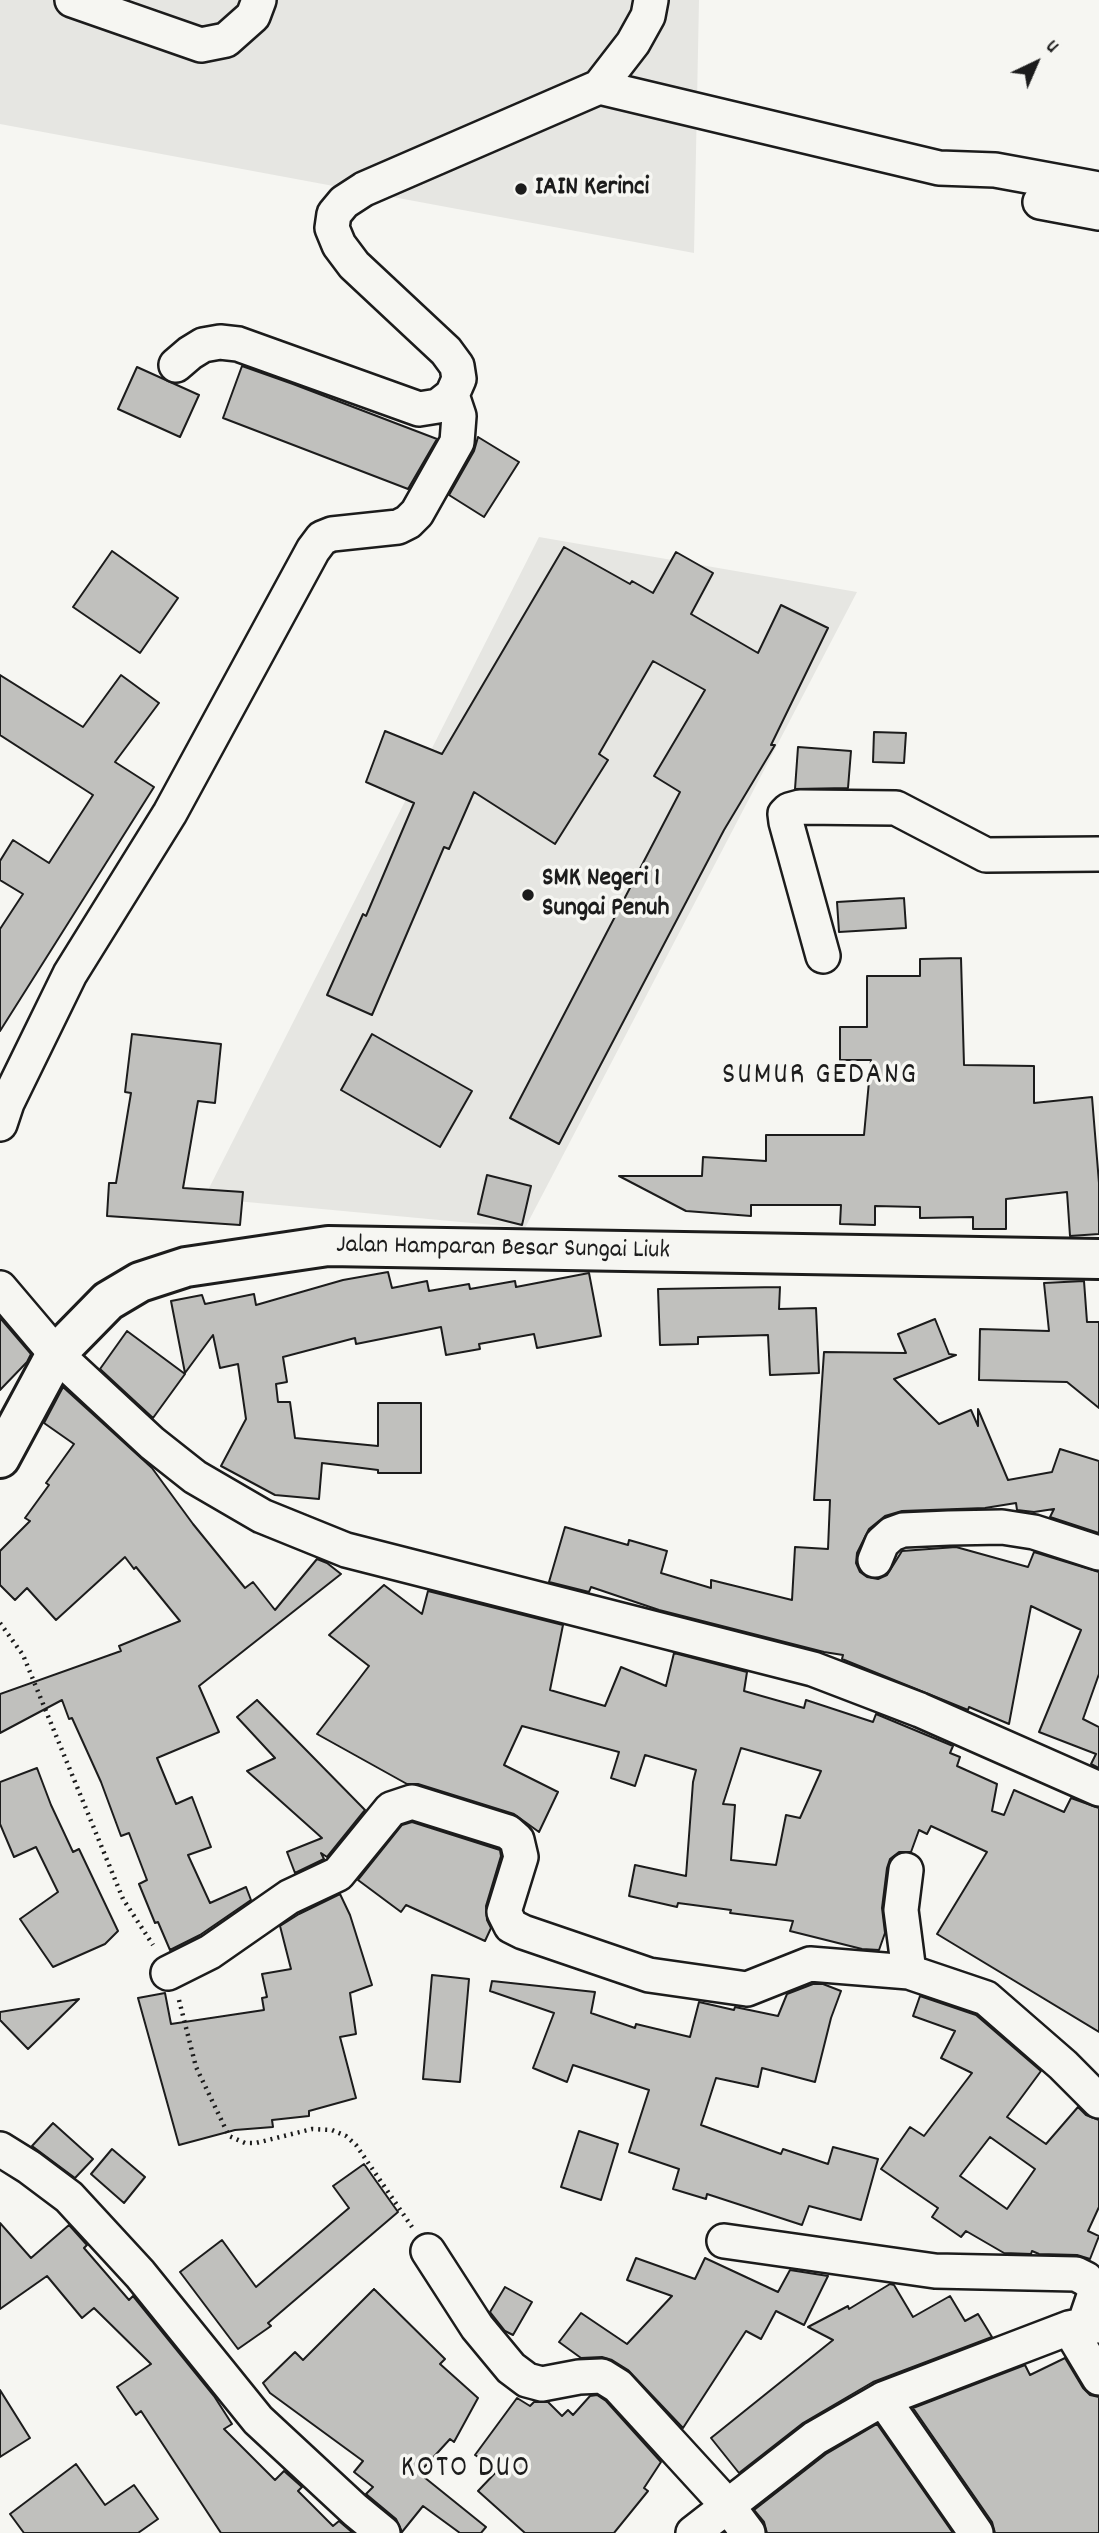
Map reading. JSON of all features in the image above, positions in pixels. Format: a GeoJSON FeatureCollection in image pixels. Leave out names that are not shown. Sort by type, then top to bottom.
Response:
{"type":"FeatureCollection","features":[{"type":"Feature","properties":{"kind":"street"},"geometry":{"type":"LineString","coordinates":[[72,0],[201,45],[226,40],[253,16],[258,0]]}},
{"type":"Feature","properties":{"kind":"street"},"geometry":{"type":"LineString","coordinates":[[176,365],[203,345],[220,342],[238,344],[419,409],[438,406],[452,394],[459,379],[457,366],[446,351],[354,265],[339,245],[332,228],[334,214],[344,202],[364,189],[598,88],[633,43],[648,16],[651,0]]}},
{"type":"Feature","properties":{"kind":"street"},"geometry":{"type":"LineString","coordinates":[[598,88],[939,168],[995,170],[1099,189]]}},
{"type":"Feature","properties":{"kind":"street"},"geometry":{"type":"LineString","coordinates":[[939,168],[991,192],[1099,213]]}},
{"type":"Feature","properties":{"kind":"street"},"geometry":{"type":"LineString","coordinates":[[0,1124],[12,1091],[70,974],[170,813],[313,550],[322,538],[332,534],[398,527],[417,513],[457,442],[459,415],[452,394]]}},
{"type":"Feature","properties":{"kind":"street"},"geometry":{"type":"LineString","coordinates":[[823,957],[786,822],[785,814],[789,810],[800,807],[897,808],[986,855],[1099,854]]}},
{"type":"Feature","properties":{"kind":"street","name":"Jalan Hamparan Besar Sungai Liuk"},"geometry":{"type":"LineString","coordinates":[[0,1458],[56,1354],[108,1301],[140,1282],[186,1267],[328,1246],[1099,1259]]}},
{"type":"Feature","properties":{"kind":"street"},"geometry":{"type":"LineString","coordinates":[[0,1288],[56,1354],[110,1406],[184,1469],[262,1516],[346,1550],[813,1670],[920,1710],[1099,1790]]}},
{"type":"Feature","properties":{"kind":"street"},"geometry":{"type":"LineString","coordinates":[[875,1560],[882,1543],[892,1534],[949,1528],[1002,1527],[1034,1532],[1099,1553]]}},
{"type":"Feature","properties":{"kind":"street"},"geometry":{"type":"LineString","coordinates":[[169,1973],[209,1952],[289,1897],[338,1874],[391,1809],[412,1802],[508,1832],[517,1840],[521,1857],[504,1912],[511,1926],[523,1932],[649,1975],[747,1989],[810,1964],[908,1972],[986,1998],[1063,2065],[1099,2101]]}},
{"type":"Feature","properties":{"kind":"street"},"geometry":{"type":"LineString","coordinates":[[906,1870],[901,1910],[908,1972]]}},
{"type":"Feature","properties":{"kind":"street"},"geometry":{"type":"LineString","coordinates":[[0,2149],[69,2197],[140,2274],[258,2420],[383,2533]]}},
{"type":"Feature","properties":{"kind":"street"},"geometry":{"type":"LineString","coordinates":[[724,2241],[935,2272],[1076,2274],[1086,2278],[1092,2285],[1086,2318],[1099,2378]]}},
{"type":"Feature","properties":{"kind":"street"},"geometry":{"type":"LineString","coordinates":[[428,2251],[477,2327],[510,2368],[527,2380],[542,2384],[602,2376],[618,2386],[727,2505],[748,2533]]}},
{"type":"Feature","properties":{"kind":"street"},"geometry":{"type":"LineString","coordinates":[[693,2533],[815,2438],[883,2399],[1086,2318]]}},
{"type":"Feature","properties":{"kind":"street"},"geometry":{"type":"LineString","coordinates":[[883,2399],[969,2531]]}},
{"type":"Feature","properties":{"kind":"shaded area","name":"IAIN Kerinci"},"geometry":{"type":"Polygon","coordinates":[[[0,0],[699,0],[694,253],[0,124],[0,0]]]}},
{"type":"Feature","properties":{"kind":"shaded area","name":"SMK Negeri 1 Sungai Penuh"},"geometry":{"type":"Polygon","coordinates":[[[539,537],[857,592],[525,1228],[204,1198],[539,537]]]}},
{"type":"Feature","properties":{"kind":"building"},"geometry":{"type":"Polygon","coordinates":[[[242,366],[437,439],[408,489],[223,418],[242,366]]]}},
{"type":"Feature","properties":{"kind":"building"},"geometry":{"type":"Polygon","coordinates":[[[137,367],[199,395],[180,437],[118,409],[137,367]]]}},
{"type":"Feature","properties":{"kind":"building"},"geometry":{"type":"Polygon","coordinates":[[[478,437],[519,462],[484,517],[449,495],[474,451],[478,437]]]}},
{"type":"Feature","properties":{"kind":"building"},"geometry":{"type":"Polygon","coordinates":[[[564,547],[630,584],[632,581],[653,593],[676,552],[713,573],[691,614],[758,653],[781,605],[828,628],[771,745],[775,745],[724,830],[559,1144],[510,1118],[680,792],[654,776],[705,690],[653,661],[599,754],[608,760],[555,844],[474,792],[449,849],[444,847],[372,1015],[327,995],[363,914],[366,916],[414,803],[366,782],[385,731],[442,754],[564,547]]]}},
{"type":"Feature","properties":{"kind":"building"},"geometry":{"type":"Polygon","coordinates":[[[112,551],[178,598],[140,653],[73,607],[112,551]]]}},
{"type":"Feature","properties":{"kind":"building"},"geometry":{"type":"Polygon","coordinates":[[[0,675],[83,727],[121,675],[159,703],[115,762],[154,787],[0,1031],[0,929],[23,894],[0,880],[0,861],[13,840],[49,863],[93,795],[0,735],[0,675]]]}},
{"type":"Feature","properties":{"kind":"building"},"geometry":{"type":"Polygon","coordinates":[[[874,732],[906,733],[904,763],[873,762],[874,732]]]}},
{"type":"Feature","properties":{"kind":"building"},"geometry":{"type":"Polygon","coordinates":[[[798,747],[851,751],[848,788],[795,789],[798,747]]]}},
{"type":"Feature","properties":{"kind":"building"},"geometry":{"type":"Polygon","coordinates":[[[904,898],[906,928],[839,932],[837,902],[904,898]]]}},
{"type":"Feature","properties":{"kind":"building"},"geometry":{"type":"Polygon","coordinates":[[[961,958],[964,1065],[1034,1066],[1034,1103],[1092,1097],[1099,1183],[1099,1234],[1070,1236],[1067,1192],[1006,1199],[1006,1229],[973,1229],[973,1217],[920,1218],[920,1207],[875,1206],[875,1225],[840,1224],[841,1205],[751,1205],[751,1216],[686,1211],[619,1176],[702,1176],[703,1157],[766,1161],[766,1135],[864,1135],[871,1060],[840,1060],[840,1027],[867,1027],[867,976],[920,976],[920,959],[961,958]]]}},
{"type":"Feature","properties":{"kind":"building"},"geometry":{"type":"Polygon","coordinates":[[[132,1034],[221,1044],[215,1103],[198,1101],[183,1188],[243,1192],[240,1225],[107,1216],[109,1183],[116,1183],[131,1093],[125,1092],[132,1034]]]}},
{"type":"Feature","properties":{"kind":"building"},"geometry":{"type":"Polygon","coordinates":[[[372,1034],[472,1091],[440,1147],[341,1090],[372,1034]]]}},
{"type":"Feature","properties":{"kind":"building"},"geometry":{"type":"Polygon","coordinates":[[[487,1175],[531,1186],[522,1225],[478,1214],[487,1175]]]}},
{"type":"Feature","properties":{"kind":"building"},"geometry":{"type":"Polygon","coordinates":[[[388,1272],[392,1288],[427,1281],[429,1291],[469,1284],[470,1289],[515,1281],[516,1287],[589,1273],[601,1336],[537,1348],[534,1334],[479,1344],[480,1349],[446,1355],[441,1327],[356,1344],[355,1338],[283,1357],[287,1382],[276,1384],[278,1402],[290,1402],[295,1438],[378,1446],[378,1403],[421,1403],[421,1473],[378,1473],[378,1470],[322,1463],[319,1499],[275,1495],[221,1466],[246,1419],[238,1364],[220,1368],[213,1335],[185,1373],[171,1301],[202,1295],[205,1304],[254,1294],[256,1305],[343,1280],[388,1272]]]}},
{"type":"Feature","properties":{"kind":"building"},"geometry":{"type":"Polygon","coordinates":[[[1084,1281],[1087,1322],[1099,1322],[1099,1408],[1067,1382],[979,1380],[980,1329],[1049,1331],[1044,1283],[1084,1281]]]}},
{"type":"Feature","properties":{"kind":"building"},"geometry":{"type":"Polygon","coordinates":[[[780,1287],[779,1309],[816,1308],[819,1373],[770,1375],[768,1335],[698,1337],[698,1344],[660,1345],[658,1289],[780,1287]]]}},
{"type":"Feature","properties":{"kind":"building"},"geometry":{"type":"Polygon","coordinates":[[[0,1318],[31,1354],[27,1362],[0,1390],[0,1318]]]}},
{"type":"Feature","properties":{"kind":"building"},"geometry":{"type":"Polygon","coordinates":[[[935,1319],[949,1354],[956,1355],[894,1379],[939,1424],[971,1410],[978,1426],[978,1409],[1008,1480],[1052,1472],[1060,1449],[1099,1461],[1099,1533],[1050,1517],[1054,1509],[1034,1512],[1017,1510],[1016,1503],[985,1508],[902,1511],[885,1516],[869,1529],[857,1553],[856,1563],[860,1572],[867,1577],[878,1579],[887,1575],[902,1551],[956,1547],[1028,1567],[1034,1552],[1099,1572],[1099,1674],[1083,1719],[1099,1727],[1099,1768],[1091,1764],[1096,1754],[1039,1732],[1081,1630],[1031,1606],[1009,1724],[842,1659],[843,1655],[659,1610],[591,1587],[589,1592],[549,1582],[565,1527],[628,1545],[629,1540],[667,1551],[661,1573],[711,1588],[711,1580],[792,1600],[795,1547],[828,1549],[830,1500],[814,1500],[824,1352],[906,1353],[898,1334],[935,1319]]]}},
{"type":"Feature","properties":{"kind":"building"},"geometry":{"type":"Polygon","coordinates":[[[127,1331],[185,1374],[153,1418],[100,1369],[127,1331]]]}},
{"type":"Feature","properties":{"kind":"building"},"geometry":{"type":"Polygon","coordinates":[[[63,1387],[152,1468],[245,1588],[253,1582],[275,1610],[317,1559],[341,1574],[199,1686],[219,1732],[157,1758],[176,1804],[192,1797],[211,1847],[188,1855],[210,1903],[246,1887],[251,1900],[200,1935],[170,1950],[139,1884],[147,1880],[129,1833],[121,1836],[101,1782],[62,1700],[0,1733],[0,1694],[121,1651],[119,1646],[180,1621],[125,1557],[56,1620],[27,1588],[15,1600],[0,1585],[0,1551],[30,1521],[25,1518],[74,1444],[44,1423],[63,1387]]]}},
{"type":"Feature","properties":{"kind":"building"},"geometry":{"type":"Polygon","coordinates":[[[384,1585],[422,1614],[428,1591],[563,1625],[550,1690],[605,1706],[621,1667],[666,1686],[674,1653],[747,1672],[744,1691],[804,1708],[806,1700],[873,1722],[876,1714],[953,1746],[950,1753],[960,1757],[957,1766],[997,1784],[992,1811],[1004,1815],[1014,1790],[1064,1812],[1071,1798],[1099,1808],[1099,2032],[937,1934],[987,1852],[931,1826],[927,1834],[919,1830],[911,1852],[899,1852],[890,1859],[887,1868],[882,1908],[885,1933],[879,1950],[862,1949],[790,1931],[793,1921],[678,1903],[677,1907],[629,1896],[635,1865],[686,1876],[696,1770],[645,1755],[635,1786],[611,1778],[619,1752],[522,1726],[504,1765],[558,1792],[539,1832],[514,1814],[418,1784],[407,1784],[317,1734],[369,1666],[329,1635],[384,1585]],[[741,1748],[723,1804],[735,1805],[731,1860],[776,1865],[786,1815],[800,1818],[821,1771],[741,1748]]]}},
{"type":"Feature","properties":{"kind":"building"},"geometry":{"type":"Polygon","coordinates":[[[257,1700],[365,1810],[327,1857],[321,1853],[324,1859],[295,1873],[287,1852],[322,1838],[247,1771],[275,1758],[237,1717],[257,1700]]]}},
{"type":"Feature","properties":{"kind":"building"},"geometry":{"type":"Polygon","coordinates":[[[37,1768],[73,1852],[79,1849],[118,1931],[105,1944],[53,1967],[20,1919],[58,1892],[36,1847],[14,1857],[0,1824],[0,1782],[37,1768]]]}},
{"type":"Feature","properties":{"kind":"building"},"geometry":{"type":"Polygon","coordinates":[[[412,1822],[500,1850],[501,1856],[486,1906],[487,1920],[491,1928],[485,1941],[406,1905],[401,1912],[358,1880],[402,1825],[412,1822]]]}},
{"type":"Feature","properties":{"kind":"building"},"geometry":{"type":"Polygon","coordinates":[[[340,1894],[350,1915],[372,1985],[350,1993],[356,2034],[340,2037],[356,2098],[309,2111],[309,2116],[272,2120],[273,2127],[235,2130],[179,2145],[138,1998],[165,1993],[171,2024],[264,2010],[262,1998],[267,1997],[262,1974],[291,1969],[280,1926],[340,1894]]]}},
{"type":"Feature","properties":{"kind":"building"},"geometry":{"type":"Polygon","coordinates":[[[432,1975],[469,1979],[460,2082],[423,2079],[432,1975]]]}},
{"type":"Feature","properties":{"kind":"building"},"geometry":{"type":"Polygon","coordinates":[[[492,1981],[595,1992],[591,2013],[635,2028],[636,2024],[690,2037],[699,2002],[778,2016],[787,1994],[813,1984],[823,1984],[841,1991],[831,2018],[815,2082],[762,2068],[758,2087],[716,2078],[701,2125],[781,2154],[783,2149],[828,2164],[833,2147],[878,2159],[861,2220],[809,2206],[802,2225],[707,2194],[706,2199],[673,2189],[679,2169],[629,2152],[649,2090],[573,2065],[567,2082],[533,2068],[554,2013],[490,1991],[492,1981]]]}},
{"type":"Feature","properties":{"kind":"building"},"geometry":{"type":"Polygon","coordinates":[[[920,1996],[976,2015],[1041,2071],[1007,2117],[1046,2144],[1078,2107],[1086,2115],[1099,2120],[1099,2207],[1088,2231],[1099,2236],[1090,2259],[1077,2255],[1039,2254],[1032,2251],[1031,2254],[1004,2253],[966,2231],[961,2237],[932,2217],[938,2208],[881,2169],[910,2127],[924,2136],[972,2073],[941,2058],[955,2031],[913,2016],[920,1996]],[[990,2137],[960,2176],[1007,2209],[1035,2169],[990,2137]]]}},
{"type":"Feature","properties":{"kind":"building"},"geometry":{"type":"Polygon","coordinates":[[[79,1999],[28,2049],[0,2020],[0,2012],[79,1999]]]}},
{"type":"Feature","properties":{"kind":"building"},"geometry":{"type":"Polygon","coordinates":[[[53,2123],[93,2159],[75,2178],[32,2146],[53,2123]]]}},
{"type":"Feature","properties":{"kind":"building"},"geometry":{"type":"Polygon","coordinates":[[[579,2131],[618,2144],[601,2200],[561,2187],[579,2131]]]}},
{"type":"Feature","properties":{"kind":"building"},"geometry":{"type":"Polygon","coordinates":[[[112,2149],[145,2177],[124,2203],[91,2174],[112,2149]]]}},
{"type":"Feature","properties":{"kind":"building"},"geometry":{"type":"Polygon","coordinates":[[[364,2164],[398,2212],[268,2323],[271,2326],[238,2349],[180,2272],[222,2240],[256,2287],[349,2208],[333,2186],[364,2164]]]}},
{"type":"Feature","properties":{"kind":"building"},"geometry":{"type":"Polygon","coordinates":[[[0,2223],[31,2258],[69,2225],[87,2245],[84,2248],[129,2300],[133,2296],[214,2396],[232,2424],[224,2429],[275,2480],[284,2471],[302,2487],[298,2491],[333,2526],[339,2521],[353,2533],[221,2533],[141,2411],[136,2415],[117,2387],[151,2364],[94,2308],[82,2318],[47,2276],[0,2309],[0,2223]]]}},
{"type":"Feature","properties":{"kind":"building"},"geometry":{"type":"Polygon","coordinates":[[[636,2258],[695,2279],[705,2258],[778,2292],[790,2270],[828,2276],[804,2325],[776,2311],[761,2339],[746,2331],[683,2428],[628,2370],[602,2357],[581,2358],[559,2342],[581,2313],[627,2344],[672,2296],[627,2280],[636,2258]]]}},
{"type":"Feature","properties":{"kind":"building"},"geometry":{"type":"Polygon","coordinates":[[[890,2284],[894,2285],[913,2317],[950,2296],[965,2321],[978,2314],[992,2337],[873,2382],[803,2423],[739,2473],[711,2438],[833,2340],[808,2327],[848,2306],[849,2309],[890,2284]]]}},
{"type":"Feature","properties":{"kind":"building"},"geometry":{"type":"Polygon","coordinates":[[[505,2287],[532,2302],[513,2335],[505,2331],[490,2312],[505,2287]]]}},
{"type":"Feature","properties":{"kind":"building"},"geometry":{"type":"Polygon","coordinates":[[[374,2289],[445,2359],[440,2364],[478,2398],[454,2442],[450,2439],[419,2473],[486,2527],[481,2533],[460,2533],[423,2506],[402,2532],[396,2519],[366,2494],[373,2487],[354,2472],[363,2461],[270,2393],[263,2383],[295,2352],[303,2360],[374,2289]]]}},
{"type":"Feature","properties":{"kind":"building"},"geometry":{"type":"Polygon","coordinates":[[[1065,2358],[1083,2388],[1090,2395],[1099,2397],[1099,2533],[995,2533],[992,2522],[913,2408],[1025,2365],[1030,2375],[1065,2358]]]}},
{"type":"Feature","properties":{"kind":"building"},"geometry":{"type":"Polygon","coordinates":[[[0,2390],[30,2438],[0,2457],[0,2390]]]}},
{"type":"Feature","properties":{"kind":"building"},"geometry":{"type":"Polygon","coordinates":[[[597,2395],[606,2401],[661,2462],[644,2488],[648,2491],[614,2533],[525,2533],[478,2491],[498,2470],[475,2455],[517,2398],[530,2406],[534,2402],[548,2402],[562,2416],[568,2410],[573,2415],[590,2396],[597,2395]]]}},
{"type":"Feature","properties":{"kind":"building"},"geometry":{"type":"Polygon","coordinates":[[[877,2424],[953,2533],[767,2533],[764,2522],[754,2510],[826,2454],[877,2424]]]}},
{"type":"Feature","properties":{"kind":"building"},"geometry":{"type":"Polygon","coordinates":[[[76,2464],[105,2505],[134,2485],[158,2519],[138,2533],[24,2533],[10,2514],[76,2464]]]}},
{"type":"Feature","properties":{"kind":"place","name":"IAIN Kerinci"},"geometry":{"type":"Point","coordinates":[521,189]}},
{"type":"Feature","properties":{"kind":"place","name":"SMK Negeri 1 Sungai Penuh"},"geometry":{"type":"Point","coordinates":[528,895]}},
{"type":"Feature","properties":{"kind":"district","name":"SUMUR GEDANG"},"geometry":{"type":"Point","coordinates":[820,1078]}},
{"type":"Feature","properties":{"kind":"district","name":"KOTO DUO"},"geometry":{"type":"Point","coordinates":[466,2471]}}]}
